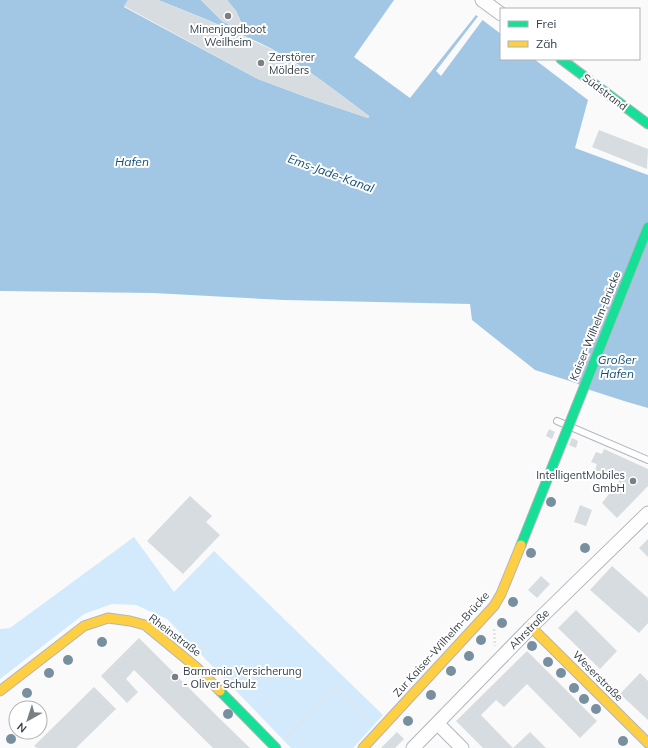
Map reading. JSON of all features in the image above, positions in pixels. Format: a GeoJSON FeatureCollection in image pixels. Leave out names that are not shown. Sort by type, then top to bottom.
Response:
{"type":"FeatureCollection","features":[{"type":"Feature","properties":{"kind":"street"},"geometry":{"type":"LineString","coordinates":[[482,0],[500,13]]}},
{"type":"Feature","properties":{"kind":"street","name":"Südstrand"},"geometry":{"type":"LineString","coordinates":[[562,60],[648,124]]}},
{"type":"Feature","properties":{"kind":"street","name":"Kaiser-Wilhelm-Brücke"},"geometry":{"type":"LineString","coordinates":[[565,435],[648,227]]}},
{"type":"Feature","properties":{"kind":"street","name":"Zur Kaiser-Wilhelm-Brücke"},"geometry":{"type":"LineString","coordinates":[[363,748],[494,606],[501,594],[565,435]]}},
{"type":"Feature","properties":{"kind":"street","name":"Ahrstraße"},"geometry":{"type":"LineString","coordinates":[[413,748],[531,627],[648,513]]}},
{"type":"Feature","properties":{"kind":"street","name":"Rheinstraße"},"geometry":{"type":"LineString","coordinates":[[0,690],[84,626],[108,618],[130,621],[145,625],[196,667],[276,748]]}},
{"type":"Feature","properties":{"kind":"street","name":"Weserstraße"},"geometry":{"type":"LineString","coordinates":[[531,627],[648,743]]}},
{"type":"Feature","properties":{"kind":"street"},"geometry":{"type":"LineString","coordinates":[[438,724],[462,748]]}},
{"type":"Feature","properties":{"kind":"lane"},"geometry":{"type":"LineString","coordinates":[[557,421],[648,460]]}},
{"type":"Feature","properties":{"kind":"path"},"geometry":{"type":"LineString","coordinates":[[228,29],[231,26]]}},
{"type":"Feature","properties":{"kind":"path"},"geometry":{"type":"LineString","coordinates":[[183,638],[190,632]]}},
{"type":"Feature","properties":{"kind":"path"},"geometry":{"type":"LineString","coordinates":[[179,634],[189,643]]}},
{"type":"Feature","properties":{"kind":"path"},"geometry":{"type":"LineString","coordinates":[[199,654],[206,647],[210,650]]}},
{"type":"Feature","properties":{"kind":"path"},"geometry":{"type":"LineString","coordinates":[[289,744],[285,739],[334,688],[372,724]]}},
{"type":"Feature","properties":{"kind":"shaded area"},"geometry":{"type":"Polygon","coordinates":[[[134,537],[174,592],[214,551],[383,715],[353,748],[291,748],[167,619],[136,605],[112,604],[84,614],[0,679],[0,629],[10,628],[134,537]]]}},
{"type":"Feature","properties":{"kind":"water","name":"Hafen"},"geometry":{"type":"Polygon","coordinates":[[[0,0],[128,0],[124,7],[258,79],[368,118],[369,116],[333,89],[283,55],[243,35],[158,0],[201,0],[222,21],[244,32],[245,31],[236,11],[227,0],[394,0],[354,57],[410,98],[476,15],[500,33],[500,60],[535,60],[588,100],[575,148],[648,175],[648,408],[587,389],[576,383],[535,370],[472,320],[470,304],[284,300],[153,293],[0,291],[0,0]]]}},
{"type":"Feature","properties":{"kind":"pier"},"geometry":{"type":"Polygon","coordinates":[[[479,15],[484,18],[441,76],[436,71],[479,15]]]}},
{"type":"Feature","properties":{"kind":"building","name":"Zerstörer Mölders"},"geometry":{"type":"Polygon","coordinates":[[[128,0],[158,0],[212,22],[271,49],[317,77],[369,116],[368,118],[258,79],[124,6],[128,0]]]}},
{"type":"Feature","properties":{"kind":"building","name":"Minenjagdboot Weilheim"},"geometry":{"type":"Polygon","coordinates":[[[201,0],[227,0],[236,11],[245,32],[222,21],[201,0]]]}},
{"type":"Feature","properties":{"kind":"building"},"geometry":{"type":"Polygon","coordinates":[[[599,130],[648,149],[647,169],[592,147],[599,130]]]}},
{"type":"Feature","properties":{"kind":"building"},"geometry":{"type":"Polygon","coordinates":[[[549,429],[555,432],[552,439],[546,436],[549,429]]]}},
{"type":"Feature","properties":{"kind":"building"},"geometry":{"type":"Polygon","coordinates":[[[572,438],[578,441],[576,448],[569,445],[572,438]]]}},
{"type":"Feature","properties":{"kind":"building"},"geometry":{"type":"Polygon","coordinates":[[[604,449],[648,469],[648,486],[617,518],[602,503],[619,481],[595,470],[597,464],[591,462],[596,452],[602,454],[604,449]]]}},
{"type":"Feature","properties":{"kind":"building"},"geometry":{"type":"Polygon","coordinates":[[[190,496],[212,516],[206,522],[220,535],[183,574],[147,541],[190,496]]]}},
{"type":"Feature","properties":{"kind":"building"},"geometry":{"type":"Polygon","coordinates":[[[580,505],[592,510],[586,526],[574,522],[580,505]]]}},
{"type":"Feature","properties":{"kind":"building"},"geometry":{"type":"Polygon","coordinates":[[[648,539],[648,557],[639,548],[648,539]]]}},
{"type":"Feature","properties":{"kind":"building"},"geometry":{"type":"Polygon","coordinates":[[[612,566],[648,598],[648,623],[639,633],[590,590],[612,566]]]}},
{"type":"Feature","properties":{"kind":"building"},"geometry":{"type":"Polygon","coordinates":[[[541,576],[550,584],[537,598],[528,590],[541,576]]]}},
{"type":"Feature","properties":{"kind":"building"},"geometry":{"type":"Polygon","coordinates":[[[576,610],[617,651],[600,669],[558,628],[576,610]]]}},
{"type":"Feature","properties":{"kind":"building"},"geometry":{"type":"Polygon","coordinates":[[[139,638],[250,748],[213,748],[134,670],[126,679],[138,692],[127,703],[101,676],[139,638]]]}},
{"type":"Feature","properties":{"kind":"building"},"geometry":{"type":"Polygon","coordinates":[[[527,651],[597,721],[580,738],[527,684],[504,707],[496,700],[481,715],[513,748],[483,748],[456,721],[527,651]]]}},
{"type":"Feature","properties":{"kind":"building"},"geometry":{"type":"Polygon","coordinates":[[[640,673],[648,681],[648,720],[620,694],[640,673]]]}},
{"type":"Feature","properties":{"kind":"building"},"geometry":{"type":"Polygon","coordinates":[[[94,687],[116,709],[76,748],[37,748],[34,746],[40,740],[48,740],[48,732],[94,687]]]}},
{"type":"Feature","properties":{"kind":"building"},"geometry":{"type":"Polygon","coordinates":[[[397,732],[404,739],[395,748],[381,748],[397,732]]]}},
{"type":"Feature","properties":{"kind":"building"},"geometry":{"type":"Polygon","coordinates":[[[530,732],[546,748],[513,748],[530,732]]]}},
{"type":"Feature","properties":{"kind":"traffic: fast"},"geometry":{"type":"LineString","coordinates":[[562,60],[648,124]]}},
{"type":"Feature","properties":{"kind":"traffic: fast"},"geometry":{"type":"LineString","coordinates":[[565,435],[648,227]]}},
{"type":"Feature","properties":{"kind":"traffic: fast"},"geometry":{"type":"LineString","coordinates":[[521,545],[565,435]]}},
{"type":"Feature","properties":{"kind":"traffic: fast"},"geometry":{"type":"LineString","coordinates":[[220,691],[276,748]]}},
{"type":"Feature","properties":{"kind":"traffic: slow"},"geometry":{"type":"LineString","coordinates":[[363,748],[494,606],[501,594],[521,545]]}},
{"type":"Feature","properties":{"kind":"traffic: slow"},"geometry":{"type":"LineString","coordinates":[[0,691],[84,626],[108,618],[145,625],[196,667],[220,691]]}},
{"type":"Feature","properties":{"kind":"traffic: slow"},"geometry":{"type":"LineString","coordinates":[[531,627],[648,743]]}},
{"type":"Feature","properties":{"kind":"place","name":"Minenjagdboot Weilheim"},"geometry":{"type":"Point","coordinates":[228,16]}},
{"type":"Feature","properties":{"kind":"place","name":"Zerstörer Mölders"},"geometry":{"type":"Point","coordinates":[261,63]}},
{"type":"Feature","properties":{"kind":"place","name":"IntelligentMobiles GmbH"},"geometry":{"type":"Point","coordinates":[633,481]}},
{"type":"Feature","properties":{"kind":"place","name":"Barmenia Versicherung - Oliver Schulz"},"geometry":{"type":"Point","coordinates":[175,677]}},
{"type":"Feature","properties":{"kind":"water label","name":"Ems-Jade-Kanal"},"geometry":{"type":"Point","coordinates":[331,173]}},
{"type":"Feature","properties":{"kind":"water label","name":"Großer Hafen"},"geometry":{"type":"Point","coordinates":[617,366]}}]}
